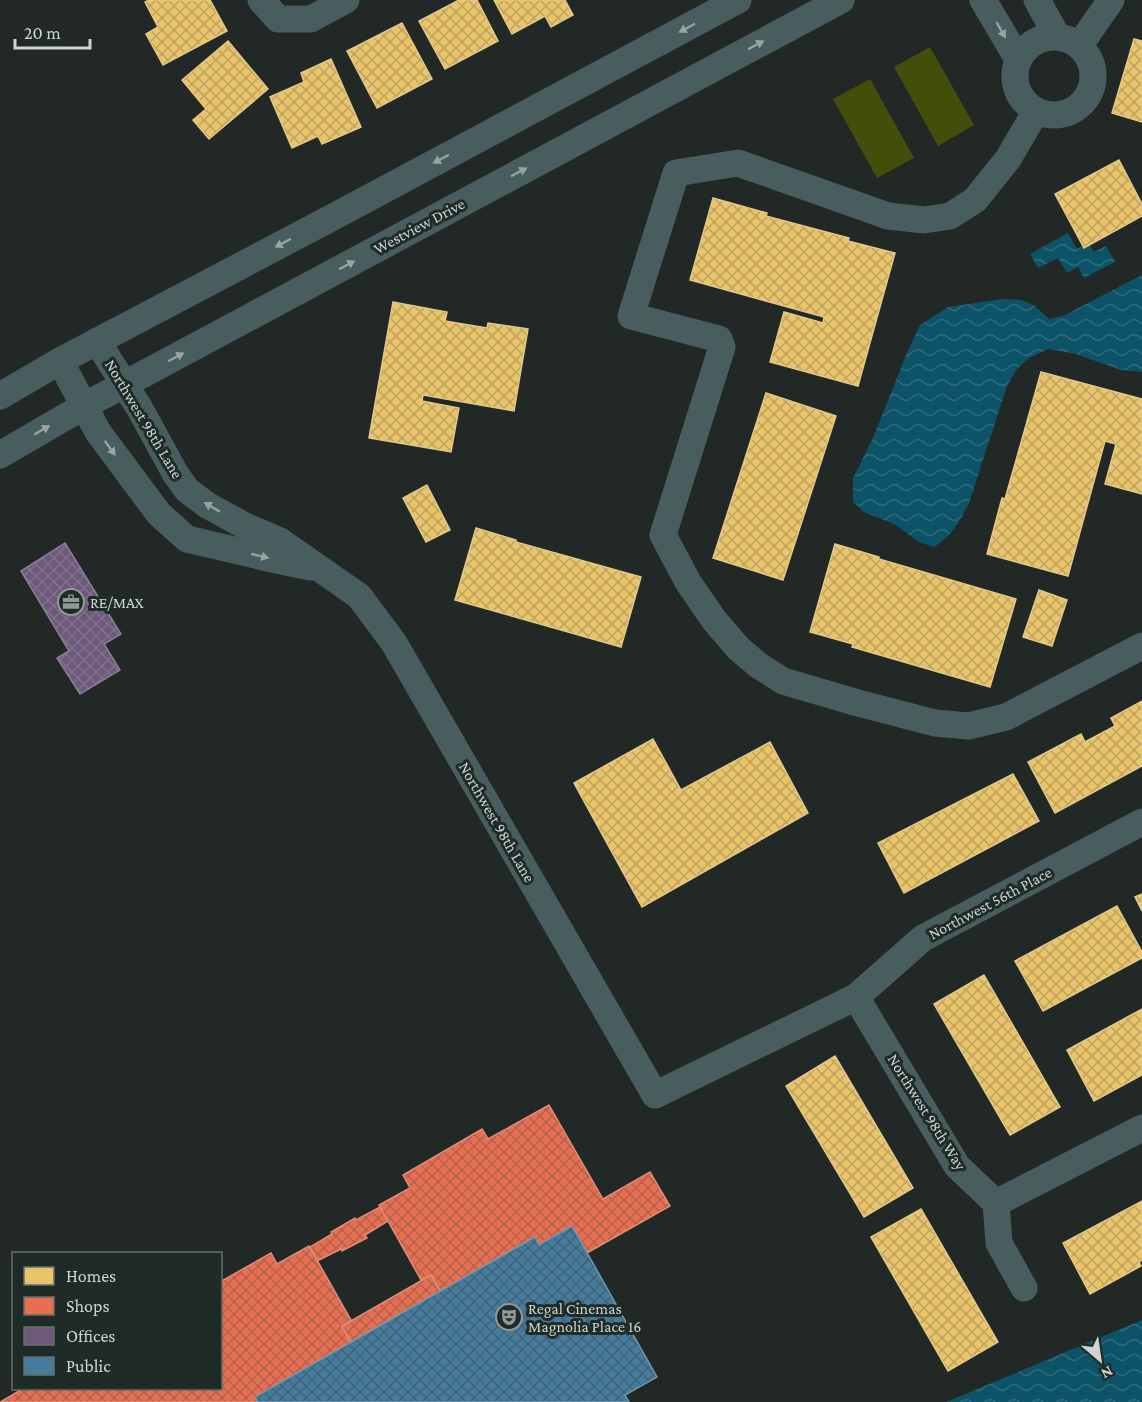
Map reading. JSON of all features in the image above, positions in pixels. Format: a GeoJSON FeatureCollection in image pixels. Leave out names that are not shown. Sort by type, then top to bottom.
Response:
{"type":"FeatureCollection","features":[{"type":"Feature","properties":{"kind":"street"},"geometry":{"type":"LineString","coordinates":[[270,9],[311,19],[346,0]]}},
{"type":"Feature","properties":{"kind":"street"},"geometry":{"type":"LineString","coordinates":[[0,396],[97,341],[738,0]]}},
{"type":"Feature","properties":{"kind":"street","name":"Westview Drive"},"geometry":{"type":"LineString","coordinates":[[0,455],[84,406],[841,0]]}},
{"type":"Feature","properties":{"kind":"street"},"geometry":{"type":"LineString","coordinates":[[983,0],[1018,59]]}},
{"type":"Feature","properties":{"kind":"street"},"geometry":{"type":"LineString","coordinates":[[1038,0],[1068,41],[1088,55],[1093,79],[1090,92],[1073,110],[1048,115],[1036,111],[1026,104],[1015,83],[1018,59],[1034,42],[1045,37],[1068,41]]}},
{"type":"Feature","properties":{"kind":"street"},"geometry":{"type":"LineString","coordinates":[[1068,41],[1111,0]]}},
{"type":"Feature","properties":{"kind":"street"},"geometry":{"type":"LineString","coordinates":[[1036,111],[1008,159],[975,200],[950,216],[924,220],[888,216],[738,163],[676,173],[631,316],[719,339],[723,347],[663,535],[688,582],[714,621],[738,648],[758,665],[783,681],[935,723],[968,726],[1006,717],[1142,646]]}},
{"type":"Feature","properties":{"kind":"street","name":"Northwest 98th Lane"},"geometry":{"type":"LineString","coordinates":[[97,341],[140,409],[174,473],[187,490],[207,505],[245,526],[280,541],[359,596],[394,643],[655,1095]]}},
{"type":"Feature","properties":{"kind":"street","name":"Northwest 98th Lane"},"geometry":{"type":"LineString","coordinates":[[60,361],[99,432],[159,514],[187,539],[317,568]]}},
{"type":"Feature","properties":{"kind":"street","name":"Northwest 56th Place"},"geometry":{"type":"LineString","coordinates":[[655,1095],[856,997],[924,938],[1142,822]]}},
{"type":"Feature","properties":{"kind":"street","name":"Northwest 98th Way"},"geometry":{"type":"LineString","coordinates":[[856,997],[957,1166],[996,1203]]}},
{"type":"Feature","properties":{"kind":"street"},"geometry":{"type":"LineString","coordinates":[[1024,1288],[999,1243],[996,1203],[1142,1128]]}},
{"type":"Feature","properties":{"kind":"green space"},"geometry":{"type":"Polygon","coordinates":[[[930,47],[974,125],[938,146],[894,67],[930,47]]]}},
{"type":"Feature","properties":{"kind":"green space"},"geometry":{"type":"Polygon","coordinates":[[[870,79],[914,158],[877,178],[833,99],[870,79]]]}},
{"type":"Feature","properties":{"kind":"water"},"geometry":{"type":"Polygon","coordinates":[[[1068,233],[1077,249],[1088,243],[1094,252],[1106,246],[1115,262],[1084,278],[1078,267],[1067,273],[1058,258],[1038,268],[1030,254],[1068,233]]]}},
{"type":"Feature","properties":{"kind":"water"},"geometry":{"type":"Polygon","coordinates":[[[1142,275],[1142,372],[1121,370],[1076,354],[1048,349],[1029,358],[1017,369],[1007,386],[969,503],[955,528],[941,542],[934,547],[919,542],[894,524],[864,512],[853,502],[853,478],[873,438],[920,325],[948,307],[1002,299],[1021,300],[1035,306],[1049,319],[1063,316],[1142,275]]]}},
{"type":"Feature","properties":{"kind":"water"},"geometry":{"type":"Polygon","coordinates":[[[1142,1320],[1142,1402],[946,1402],[1142,1320]]]}},
{"type":"Feature","properties":{"kind":"building: Homes"},"geometry":{"type":"Polygon","coordinates":[[[149,0],[210,0],[227,31],[163,65],[146,34],[158,27],[145,2],[149,0]]]}},
{"type":"Feature","properties":{"kind":"building: Homes"},"geometry":{"type":"Polygon","coordinates":[[[459,0],[477,0],[498,41],[445,69],[419,21],[459,0]]]}},
{"type":"Feature","properties":{"kind":"building: Homes"},"geometry":{"type":"Polygon","coordinates":[[[494,0],[565,0],[573,15],[551,27],[545,16],[512,34],[494,0]]]}},
{"type":"Feature","properties":{"kind":"building: Homes"},"geometry":{"type":"Polygon","coordinates":[[[402,23],[432,79],[377,108],[347,51],[402,23]]]}},
{"type":"Feature","properties":{"kind":"building: Homes"},"geometry":{"type":"Polygon","coordinates":[[[1134,39],[1142,41],[1142,122],[1112,113],[1134,39]]]}},
{"type":"Feature","properties":{"kind":"building: Homes"},"geometry":{"type":"Polygon","coordinates":[[[228,41],[268,89],[209,139],[193,120],[206,109],[182,80],[228,41]]]}},
{"type":"Feature","properties":{"kind":"building: Homes"},"geometry":{"type":"Polygon","coordinates":[[[331,59],[361,127],[322,144],[318,136],[292,148],[270,97],[304,82],[301,73],[331,59]]]}},
{"type":"Feature","properties":{"kind":"building: Homes"},"geometry":{"type":"Polygon","coordinates":[[[1119,160],[1142,204],[1142,216],[1084,248],[1055,194],[1119,160]]]}},
{"type":"Feature","properties":{"kind":"building: Homes"},"geometry":{"type":"Polygon","coordinates":[[[713,198],[767,213],[766,216],[849,238],[848,241],[895,253],[858,386],[770,362],[784,312],[823,323],[824,317],[690,280],[713,198]]]}},
{"type":"Feature","properties":{"kind":"building: Homes"},"geometry":{"type":"Polygon","coordinates":[[[393,302],[447,312],[445,321],[487,328],[488,323],[528,329],[514,411],[423,395],[422,401],[459,408],[451,452],[369,438],[393,302]]]}},
{"type":"Feature","properties":{"kind":"building: Homes"},"geometry":{"type":"Polygon","coordinates":[[[1041,372],[1142,399],[1142,494],[1105,484],[1116,444],[1105,441],[1068,576],[987,554],[1041,372]]]}},
{"type":"Feature","properties":{"kind":"building: Homes"},"geometry":{"type":"Polygon","coordinates":[[[766,393],[836,416],[783,580],[713,558],[766,393]]]}},
{"type":"Feature","properties":{"kind":"building: Homes"},"geometry":{"type":"Polygon","coordinates":[[[427,485],[450,530],[426,542],[403,498],[427,485]]]}},
{"type":"Feature","properties":{"kind":"building: Homes"},"geometry":{"type":"Polygon","coordinates":[[[476,528],[516,540],[516,542],[641,577],[621,647],[455,600],[476,528]]]}},
{"type":"Feature","properties":{"kind":"building: Homes"},"geometry":{"type":"Polygon","coordinates":[[[835,544],[1016,599],[990,687],[852,647],[853,644],[810,632],[835,544]]]}},
{"type":"Feature","properties":{"kind":"building: Homes"},"geometry":{"type":"Polygon","coordinates":[[[1039,590],[1067,600],[1052,646],[1023,637],[1039,590]]]}},
{"type":"Feature","properties":{"kind":"building: Homes"},"geometry":{"type":"Polygon","coordinates":[[[1142,701],[1142,766],[1055,813],[1028,762],[1081,734],[1085,742],[1115,726],[1111,718],[1142,701]]]}},
{"type":"Feature","properties":{"kind":"building: Homes"},"geometry":{"type":"Polygon","coordinates":[[[653,739],[681,790],[770,742],[808,813],[642,907],[574,783],[653,739]]]}},
{"type":"Feature","properties":{"kind":"building: Homes"},"geometry":{"type":"Polygon","coordinates":[[[1013,774],[1039,821],[904,893],[878,843],[1013,774]]]}},
{"type":"Feature","properties":{"kind":"building: Homes"},"geometry":{"type":"Polygon","coordinates":[[[1142,894],[1142,911],[1135,897],[1142,894]]]}},
{"type":"Feature","properties":{"kind":"building: Homes"},"geometry":{"type":"Polygon","coordinates":[[[1117,906],[1142,952],[1142,958],[1043,1011],[1015,961],[1117,906]]]}},
{"type":"Feature","properties":{"kind":"building: Homes"},"geometry":{"type":"Polygon","coordinates":[[[984,975],[1060,1107],[1010,1135],[934,1004],[984,975]]]}},
{"type":"Feature","properties":{"kind":"building: Homes"},"geometry":{"type":"Polygon","coordinates":[[[1142,1009],[1142,1075],[1094,1101],[1067,1050],[1142,1009]]]}},
{"type":"Feature","properties":{"kind":"building: Homes"},"geometry":{"type":"Polygon","coordinates":[[[835,1056],[913,1188],[864,1217],[786,1086],[835,1056]]]}},
{"type":"Feature","properties":{"kind":"building: Homes"},"geometry":{"type":"Polygon","coordinates":[[[1142,1201],[1142,1260],[1139,1262],[1141,1266],[1090,1294],[1063,1243],[1142,1201]]]}},
{"type":"Feature","properties":{"kind":"building: Homes"},"geometry":{"type":"Polygon","coordinates":[[[921,1209],[998,1342],[948,1371],[871,1237],[921,1209]]]}},
{"type":"Feature","properties":{"kind":"building: Shops"},"geometry":{"type":"Polygon","coordinates":[[[549,1105],[603,1199],[650,1172],[670,1206],[587,1253],[572,1226],[539,1245],[535,1237],[440,1291],[431,1275],[421,1280],[379,1205],[410,1188],[403,1175],[482,1129],[488,1139],[549,1105]]]}},
{"type":"Feature","properties":{"kind":"building: Shops"},"geometry":{"type":"Polygon","coordinates":[[[380,1207],[388,1221],[365,1235],[367,1238],[317,1261],[310,1247],[355,1218],[356,1220],[380,1207]]]}},
{"type":"Feature","properties":{"kind":"building: Shops"},"geometry":{"type":"Polygon","coordinates":[[[309,1246],[351,1320],[342,1326],[351,1342],[255,1397],[258,1402],[0,1402],[21,1390],[222,1390],[222,1281],[271,1253],[277,1264],[309,1246]]]}},
{"type":"Feature","properties":{"kind":"building: Shops"},"geometry":{"type":"Polygon","coordinates":[[[431,1275],[440,1291],[351,1342],[342,1326],[431,1275]]]}},
{"type":"Feature","properties":{"kind":"building: Offices","name":"RE/MAX"},"geometry":{"type":"Polygon","coordinates":[[[65,543],[121,634],[104,644],[120,670],[80,694],[57,658],[69,651],[21,571],[65,543]]]}},
{"type":"Feature","properties":{"kind":"building: Public","name":"Regal Cinemas Magnolia Place 16"},"geometry":{"type":"Polygon","coordinates":[[[572,1226],[657,1377],[625,1395],[629,1402],[258,1402],[255,1397],[535,1237],[539,1245],[572,1226]]]}},
{"type":"Feature","properties":{"kind":"place","name":"RE/MAX"},"geometry":{"type":"Point","coordinates":[71,602]}},
{"type":"Feature","properties":{"kind":"place","name":"Regal Cinemas Magnolia Place 16"},"geometry":{"type":"Point","coordinates":[509,1317]}}]}
